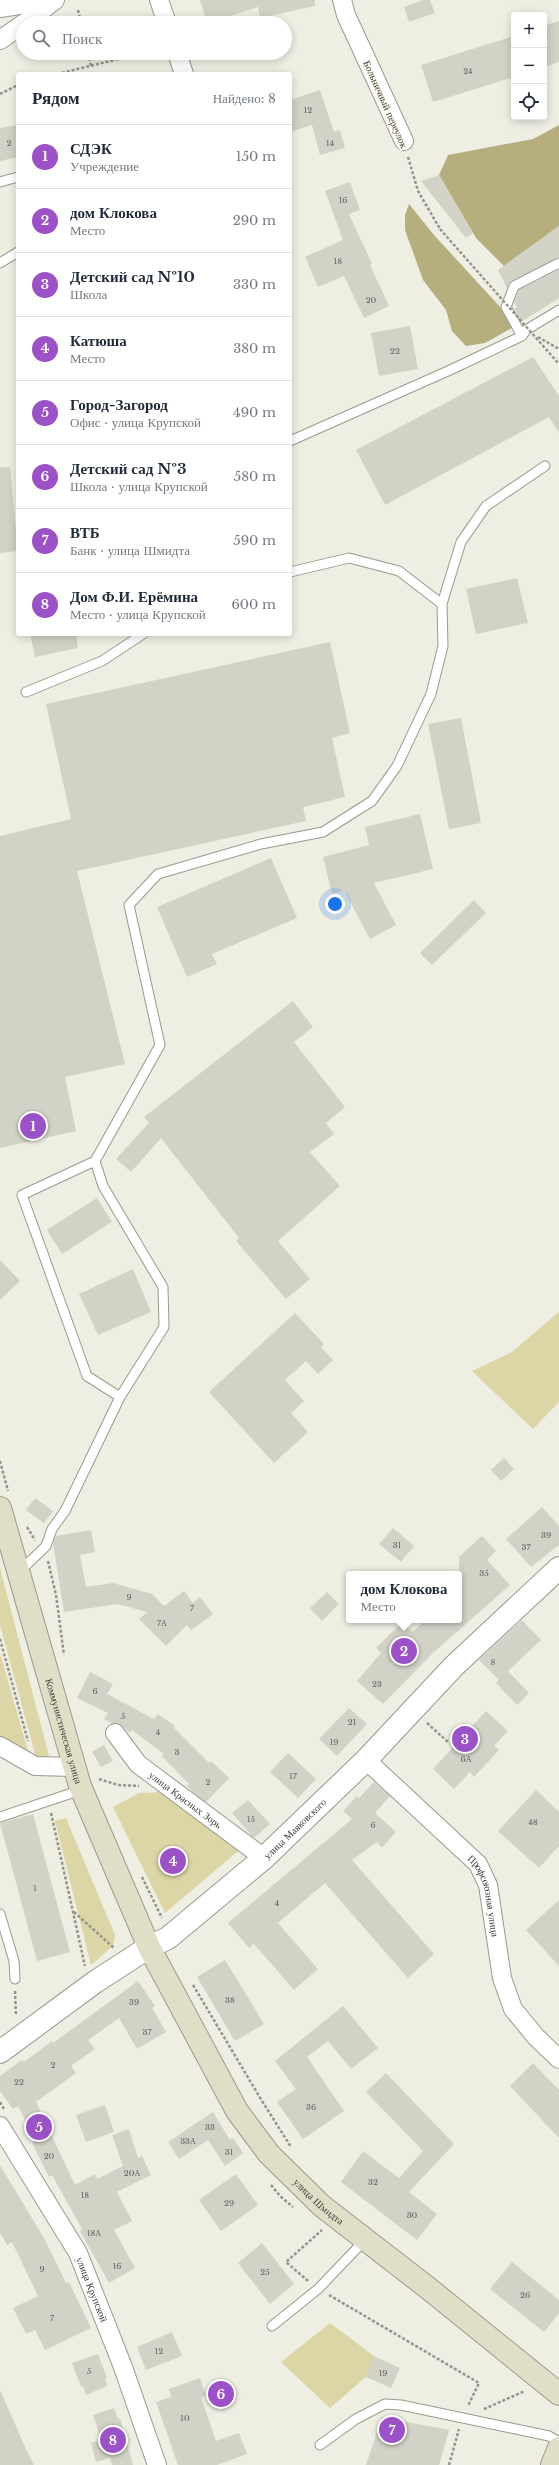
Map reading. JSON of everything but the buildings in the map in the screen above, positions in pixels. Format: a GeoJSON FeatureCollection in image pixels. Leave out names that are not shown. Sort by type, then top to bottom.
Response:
{"type":"FeatureCollection","features":[{"type":"Feature","properties":{"kind":"main road","name":"Коммунистическая улица"},"geometry":{"type":"LineString","coordinates":[[5,1503],[19,1572],[74,1767],[92,1788],[149,1947]]}},
{"type":"Feature","properties":{"kind":"main road","name":"улица Шмидта"},"geometry":{"type":"LineString","coordinates":[[149,1947],[237,2111],[269,2154],[293,2180],[364,2241],[433,2292],[536,2377],[559,2394]]}},
{"type":"Feature","properties":{"kind":"main road"},"geometry":{"type":"LineString","coordinates":[[552,2465],[559,2448]]}},
{"type":"Feature","properties":{"kind":"street"},"geometry":{"type":"LineString","coordinates":[[0,8],[51,0]]}},
{"type":"Feature","properties":{"kind":"street"},"geometry":{"type":"LineString","coordinates":[[35,16],[56,0]]}},
{"type":"Feature","properties":{"kind":"street"},"geometry":{"type":"LineString","coordinates":[[159,0],[165,16]]}},
{"type":"Feature","properties":{"kind":"street","name":"Больничный переулок"},"geometry":{"type":"LineString","coordinates":[[342,0],[346,15],[404,141]]}},
{"type":"Feature","properties":{"kind":"street"},"geometry":{"type":"LineString","coordinates":[[0,40],[16,29]]}},
{"type":"Feature","properties":{"kind":"street"},"geometry":{"type":"LineString","coordinates":[[179,60],[183,72]]}},
{"type":"Feature","properties":{"kind":"street","name":"улица Маяковского"},"geometry":{"type":"LineString","coordinates":[[0,2052],[95,1982],[149,1947],[168,1938],[264,1858],[366,1760],[454,1666],[559,1568]]}},
{"type":"Feature","properties":{"kind":"street","name":"улица Красных Зорь"},"geometry":{"type":"LineString","coordinates":[[115,1733],[138,1764],[264,1858]]}},
{"type":"Feature","properties":{"kind":"street"},"geometry":{"type":"LineString","coordinates":[[0,1746],[35,1766],[74,1767]]}},
{"type":"Feature","properties":{"kind":"street","name":"Профсоюзная улица"},"geometry":{"type":"LineString","coordinates":[[366,1760],[478,1864],[488,1885],[502,1978],[514,2009],[536,2037],[559,2059]]}},
{"type":"Feature","properties":{"kind":"street","name":"улица Крупской"},"geometry":{"type":"LineString","coordinates":[[0,2126],[78,2253],[123,2367],[157,2465]]}},
{"type":"Feature","properties":{"kind":"lane"},"geometry":{"type":"LineString","coordinates":[[0,182],[16,178]]}},
{"type":"Feature","properties":{"kind":"lane"},"geometry":{"type":"LineString","coordinates":[[0,263],[16,253]]}},
{"type":"Feature","properties":{"kind":"lane"},"geometry":{"type":"LineString","coordinates":[[524,333],[506,307],[514,286],[559,263]]}},
{"type":"Feature","properties":{"kind":"lane"},"geometry":{"type":"LineString","coordinates":[[292,440],[448,371],[524,333],[559,310]]}},
{"type":"Feature","properties":{"kind":"lane"},"geometry":{"type":"LineString","coordinates":[[120,1397],[87,1376],[22,1195],[95,1161],[160,1046],[129,905],[158,874],[261,844],[323,832],[372,801],[397,766],[431,694],[443,646],[442,604],[462,542],[486,506],[545,466]]}},
{"type":"Feature","properties":{"kind":"lane"},"geometry":{"type":"LineString","coordinates":[[292,572],[349,558],[399,571],[442,604]]}},
{"type":"Feature","properties":{"kind":"lane"},"geometry":{"type":"LineString","coordinates":[[26,692],[102,661],[141,636]]}},
{"type":"Feature","properties":{"kind":"lane"},"geometry":{"type":"LineString","coordinates":[[19,1572],[46,1546],[52,1530],[65,1511],[120,1397],[164,1327],[163,1287],[104,1186],[95,1161]]}},
{"type":"Feature","properties":{"kind":"lane"},"geometry":{"type":"LineString","coordinates":[[0,1817],[92,1788]]}},
{"type":"Feature","properties":{"kind":"lane"},"geometry":{"type":"LineString","coordinates":[[0,1914],[14,1961],[15,1979]]}},
{"type":"Feature","properties":{"kind":"lane"},"geometry":{"type":"LineString","coordinates":[[272,2326],[318,2289],[364,2241]]}},
{"type":"Feature","properties":{"kind":"lane"},"geometry":{"type":"LineString","coordinates":[[320,2446],[356,2419],[385,2404],[401,2405],[548,2436],[559,2442]]}},
{"type":"Feature","properties":{"kind":"path"},"geometry":{"type":"LineString","coordinates":[[78,10],[79,16]]}},
{"type":"Feature","properties":{"kind":"path"},"geometry":{"type":"LineString","coordinates":[[90,60],[91,66]]}},
{"type":"Feature","properties":{"kind":"path"},"geometry":{"type":"LineString","coordinates":[[66,72],[115,60]]}},
{"type":"Feature","properties":{"kind":"path"},"geometry":{"type":"LineString","coordinates":[[0,94],[16,86]]}},
{"type":"Feature","properties":{"kind":"path","name":"Больничный переулок"},"geometry":{"type":"LineString","coordinates":[[404,141],[418,191],[440,229],[559,364]]}},
{"type":"Feature","properties":{"kind":"path"},"geometry":{"type":"LineString","coordinates":[[524,333],[559,349]]}},
{"type":"Feature","properties":{"kind":"path"},"geometry":{"type":"LineString","coordinates":[[0,1461],[5,1503]]}},
{"type":"Feature","properties":{"kind":"path"},"geometry":{"type":"LineString","coordinates":[[25,1525],[49,1563],[65,1658]]}},
{"type":"Feature","properties":{"kind":"path"},"geometry":{"type":"LineString","coordinates":[[0,1639],[35,1766]]}},
{"type":"Feature","properties":{"kind":"path"},"geometry":{"type":"LineString","coordinates":[[92,1788],[96,1772]]}},
{"type":"Feature","properties":{"kind":"path"},"geometry":{"type":"LineString","coordinates":[[48,1802],[74,1912],[87,1977],[95,1982]]}},
{"type":"Feature","properties":{"kind":"path"},"geometry":{"type":"LineString","coordinates":[[140,1872],[165,1925],[168,1938]]}},
{"type":"Feature","properties":{"kind":"path"},"geometry":{"type":"LineString","coordinates":[[74,1912],[127,1961]]}},
{"type":"Feature","properties":{"kind":"path"},"geometry":{"type":"LineString","coordinates":[[15,1979],[16,2029],[21,2037]]}},
{"type":"Feature","properties":{"kind":"path"},"geometry":{"type":"LineString","coordinates":[[197,1990],[262,2102],[295,2153]]}},
{"type":"Feature","properties":{"kind":"path"},"geometry":{"type":"LineString","coordinates":[[322,2230],[286,2262],[318,2289],[479,2383],[462,2418],[449,2465]]}},
{"type":"Feature","properties":{"kind":"path"},"geometry":{"type":"LineString","coordinates":[[462,2418],[524,2392],[536,2377]]}},
{"type":"Feature","properties":{"kind":"shaded area"},"geometry":{"type":"Polygon","coordinates":[[[559,125],[559,226],[504,266],[476,238],[439,175],[448,155],[533,139],[559,125]]]}},
{"type":"Feature","properties":{"kind":"shaded area"},"geometry":{"type":"Polygon","coordinates":[[[409,204],[434,235],[512,320],[512,328],[485,343],[466,346],[452,331],[446,310],[423,280],[405,230],[405,215],[409,204]]]}},
{"type":"Feature","properties":{"kind":"shaded area"},"geometry":{"type":"Polygon","coordinates":[[[559,1312],[559,1402],[533,1429],[472,1371],[512,1352],[559,1312]]]}},
{"type":"Feature","properties":{"kind":"shaded area"},"geometry":{"type":"Polygon","coordinates":[[[0,1568],[49,1756],[37,1761],[0,1625],[0,1568]]]}},
{"type":"Feature","properties":{"kind":"shaded area"},"geometry":{"type":"Polygon","coordinates":[[[0,1653],[30,1758],[0,1738],[0,1653]]]}},
{"type":"Feature","properties":{"kind":"shaded area"},"geometry":{"type":"Polygon","coordinates":[[[167,1792],[243,1847],[165,1913],[113,1807],[139,1793],[167,1792]]]}},
{"type":"Feature","properties":{"kind":"shaded area"},"geometry":{"type":"Polygon","coordinates":[[[66,1818],[115,1935],[113,1946],[91,1965],[55,1821],[66,1818]]]}},
{"type":"Feature","properties":{"kind":"shaded area"},"geometry":{"type":"Polygon","coordinates":[[[330,2323],[374,2356],[366,2377],[330,2408],[281,2362],[330,2323]]]}},
{"type":"Feature","properties":{"kind":"place","name":"СДЭК"},"geometry":{"type":"Point","coordinates":[33,1126]}},
{"type":"Feature","properties":{"kind":"place","name":"дом Клокова"},"geometry":{"type":"Point","coordinates":[404,1651]}},
{"type":"Feature","properties":{"kind":"place","name":"Детский сад №10"},"geometry":{"type":"Point","coordinates":[465,1739]}},
{"type":"Feature","properties":{"kind":"place","name":"Катюша"},"geometry":{"type":"Point","coordinates":[173,1861]}},
{"type":"Feature","properties":{"kind":"place","name":"Город-Загород"},"geometry":{"type":"Point","coordinates":[39,2127]}},
{"type":"Feature","properties":{"kind":"place","name":"Детский сад №3"},"geometry":{"type":"Point","coordinates":[221,2394]}},
{"type":"Feature","properties":{"kind":"place","name":"ВТБ"},"geometry":{"type":"Point","coordinates":[392,2430]}},
{"type":"Feature","properties":{"kind":"place","name":"Дом Ф.И. Ерёмина"},"geometry":{"type":"Point","coordinates":[113,2440]}}]}
